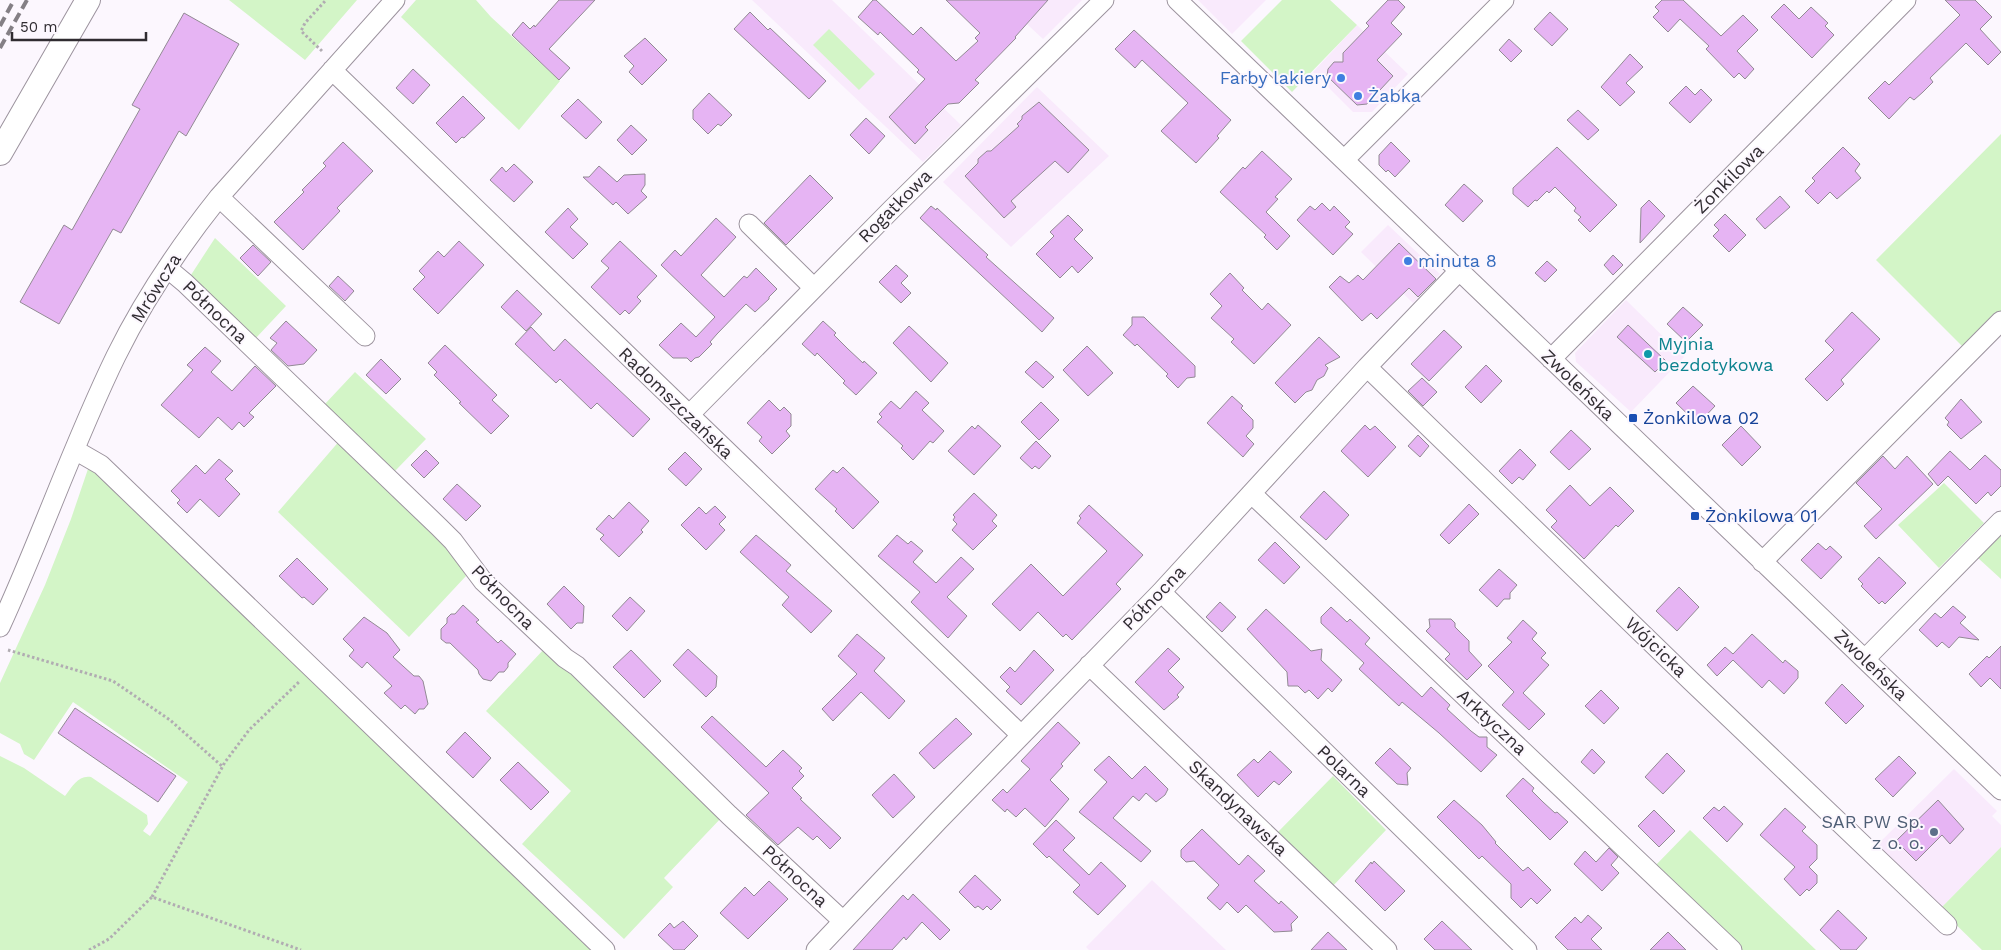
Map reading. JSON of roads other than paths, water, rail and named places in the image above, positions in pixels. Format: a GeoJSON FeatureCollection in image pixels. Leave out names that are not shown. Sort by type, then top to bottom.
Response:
{"type":"FeatureCollection","features":[{"type":"Feature","properties":{"kind":"main road"},"geometry":{"type":"LineString","coordinates":[[0,153],[88,0]]}},
{"type":"Feature","properties":{"kind":"street","name":"Mrówcza"},"geometry":{"type":"LineString","coordinates":[[0,627],[21,582],[116,356],[138,315],[167,268],[219,197],[395,0]]}},
{"type":"Feature","properties":{"kind":"street","name":"Rogatkowa"},"geometry":{"type":"LineString","coordinates":[[689,415],[1104,0]]}},
{"type":"Feature","properties":{"kind":"street","name":"Zwoleńska"},"geometry":{"type":"LineString","coordinates":[[1177,0],[2001,790]]}},
{"type":"Feature","properties":{"kind":"street"},"geometry":{"type":"LineString","coordinates":[[1344,160],[1504,0]]}},
{"type":"Feature","properties":{"kind":"street","name":"Żonkilowa"},"geometry":{"type":"LineString","coordinates":[[1551,359],[1906,0]]}},
{"type":"Feature","properties":{"kind":"street","name":"Radomszczańska"},"geometry":{"type":"LineString","coordinates":[[332,70],[1021,735]]}},
{"type":"Feature","properties":{"kind":"street"},"geometry":{"type":"LineString","coordinates":[[219,197],[365,336]]}},
{"type":"Feature","properties":{"kind":"street"},"geometry":{"type":"LineString","coordinates":[[749,224],[814,288]]}},
{"type":"Feature","properties":{"kind":"street","name":"Północna"},"geometry":{"type":"LineString","coordinates":[[167,268],[185,283],[439,527],[491,589],[565,658],[577,666],[728,815],[843,921]]}},
{"type":"Feature","properties":{"kind":"street","name":"Północna"},"geometry":{"type":"LineString","coordinates":[[816,950],[1021,735],[1161,592],[1367,367],[1459,271]]}},
{"type":"Feature","properties":{"kind":"street"},"geometry":{"type":"LineString","coordinates":[[1762,562],[2001,320]]}},
{"type":"Feature","properties":{"kind":"street","name":"Wójcicka"},"geometry":{"type":"LineString","coordinates":[[1367,367],[1691,681],[1947,925]]}},
{"type":"Feature","properties":{"kind":"street"},"geometry":{"type":"LineString","coordinates":[[75,450],[101,465],[605,950]]}},
{"type":"Feature","properties":{"kind":"street","name":"Arktyczna"},"geometry":{"type":"LineString","coordinates":[[1252,494],[1732,950]]}},
{"type":"Feature","properties":{"kind":"street"},"geometry":{"type":"LineString","coordinates":[[1865,660],[2001,521]]}},
{"type":"Feature","properties":{"kind":"street","name":"Polarna"},"geometry":{"type":"LineString","coordinates":[[1161,592],[1527,950]]}},
{"type":"Feature","properties":{"kind":"street","name":"Skandynawska"},"geometry":{"type":"LineString","coordinates":[[1090,665],[1387,950]]}},
{"type":"Feature","properties":{"kind":"railway"},"geometry":{"type":"LineString","coordinates":[[0,26],[14,0]]}},
{"type":"Feature","properties":{"kind":"railway"},"geometry":{"type":"LineString","coordinates":[[0,48],[27,0]]}},
{"type":"Feature","properties":{"kind":"place","name":"Farby lakiery"},"geometry":{"type":"Point","coordinates":[1341,78]}},
{"type":"Feature","properties":{"kind":"place","name":"Żabka"},"geometry":{"type":"Point","coordinates":[1358,96]}},
{"type":"Feature","properties":{"kind":"place","name":"minuta 8"},"geometry":{"type":"Point","coordinates":[1408,261]}},
{"type":"Feature","properties":{"kind":"place","name":"Myjnia bezdotykowa"},"geometry":{"type":"Point","coordinates":[1648,354]}},
{"type":"Feature","properties":{"kind":"place","name":"Żonkilowa 02"},"geometry":{"type":"Point","coordinates":[1633,418]}},
{"type":"Feature","properties":{"kind":"place","name":"Żonkilowa 01"},"geometry":{"type":"Point","coordinates":[1695,516]}},
{"type":"Feature","properties":{"kind":"place","name":"SAR PW Sp. z o. o."},"geometry":{"type":"Point","coordinates":[1934,832]}}]}
